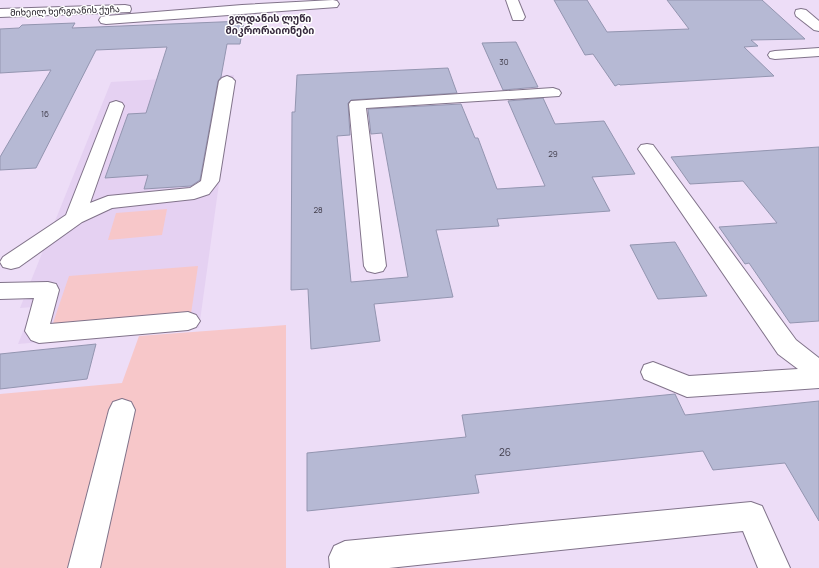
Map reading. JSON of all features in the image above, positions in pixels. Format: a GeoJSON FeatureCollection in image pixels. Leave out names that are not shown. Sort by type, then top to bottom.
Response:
{"type":"FeatureCollection","features":[{"type":"Feature","properties":{"kind":"street","name":"მიხეილ ხერგიანის ქუჩა"},"geometry":{"type":"LineString","coordinates":[[0,13],[152,8],[201,0]]}},
{"type":"Feature","properties":{"kind":"street"},"geometry":{"type":"LineString","coordinates":[[512,0],[518,17]]}},
{"type":"Feature","properties":{"kind":"street"},"geometry":{"type":"LineString","coordinates":[[106,20],[244,4],[333,4]]}},
{"type":"Feature","properties":{"kind":"street"},"geometry":{"type":"LineString","coordinates":[[801,14],[819,27]]}},
{"type":"Feature","properties":{"kind":"street"},"geometry":{"type":"LineString","coordinates":[[775,55],[819,52]]}},
{"type":"Feature","properties":{"kind":"street"},"geometry":{"type":"LineString","coordinates":[[11,262],[75,218],[108,202],[190,194],[206,189],[210,181],[227,81]]}},
{"type":"Feature","properties":{"kind":"street"},"geometry":{"type":"LineString","coordinates":[[375,266],[357,104],[553,93]]}},
{"type":"Feature","properties":{"kind":"street"},"geometry":{"type":"LineString","coordinates":[[75,218],[116,106]]}},
{"type":"Feature","properties":{"kind":"street"},"geometry":{"type":"LineString","coordinates":[[647,149],[787,347],[819,372]]}},
{"type":"Feature","properties":{"kind":"street"},"geometry":{"type":"LineString","coordinates":[[0,291],[48,290],[37,327],[39,334],[188,321]]}},
{"type":"Feature","properties":{"kind":"street"},"geometry":{"type":"LineString","coordinates":[[653,372],[687,387],[819,378]]}},
{"type":"Feature","properties":{"kind":"street"},"geometry":{"type":"LineString","coordinates":[[84,568],[122,410]]}},
{"type":"Feature","properties":{"kind":"street"},"geometry":{"type":"LineString","coordinates":[[346,568],[345,557],[751,516],[774,568]]}},
{"type":"Feature","properties":{"kind":"shaded area"},"geometry":{"type":"Polygon","coordinates":[[[234,75],[199,328],[18,344],[33,307],[20,308],[111,82],[234,75]]]}},
{"type":"Feature","properties":{"kind":"shaded area"},"geometry":{"type":"Polygon","coordinates":[[[167,209],[162,235],[108,240],[116,213],[167,209]]]}},
{"type":"Feature","properties":{"kind":"shaded area"},"geometry":{"type":"Polygon","coordinates":[[[198,266],[191,314],[52,326],[69,276],[198,266]]]}},
{"type":"Feature","properties":{"kind":"shaded area"},"geometry":{"type":"Polygon","coordinates":[[[286,325],[286,568],[0,568],[0,394],[122,383],[139,336],[286,325]]]}},
{"type":"Feature","properties":{"kind":"building"},"geometry":{"type":"Polygon","coordinates":[[[554,0],[587,0],[607,32],[689,29],[667,0],[762,0],[805,39],[751,40],[758,46],[744,47],[774,76],[619,84],[615,86],[593,54],[585,55],[554,0]]]}},
{"type":"Feature","properties":{"kind":"building"},"geometry":{"type":"Polygon","coordinates":[[[244,21],[240,44],[227,44],[221,77],[218,81],[200,180],[191,186],[144,189],[148,175],[105,178],[128,114],[146,113],[167,47],[96,50],[36,168],[0,170],[0,157],[51,70],[0,73],[0,29],[19,28],[22,25],[75,23],[72,28],[244,21]]]}},
{"type":"Feature","properties":{"kind":"building"},"geometry":{"type":"Polygon","coordinates":[[[516,42],[538,87],[503,90],[482,43],[516,42]]]}},
{"type":"Feature","properties":{"kind":"building"},"geometry":{"type":"Polygon","coordinates":[[[448,68],[457,93],[351,100],[348,103],[350,135],[337,136],[351,282],[408,277],[382,133],[371,134],[368,109],[461,104],[475,138],[478,138],[497,189],[545,186],[508,101],[543,98],[555,124],[604,121],[635,174],[592,177],[610,211],[497,219],[499,226],[436,230],[453,297],[374,304],[380,341],[311,349],[308,289],[291,290],[292,112],[295,112],[297,75],[448,68]]]}},
{"type":"Feature","properties":{"kind":"building"},"geometry":{"type":"Polygon","coordinates":[[[819,147],[819,321],[790,323],[749,263],[745,264],[719,227],[777,223],[743,181],[690,184],[671,157],[819,147]]]}},
{"type":"Feature","properties":{"kind":"building"},"geometry":{"type":"Polygon","coordinates":[[[675,242],[707,296],[658,299],[630,245],[675,242]]]}},
{"type":"Feature","properties":{"kind":"building"},"geometry":{"type":"Polygon","coordinates":[[[96,344],[87,379],[0,389],[0,354],[96,344]]]}},
{"type":"Feature","properties":{"kind":"building"},"geometry":{"type":"Polygon","coordinates":[[[675,394],[685,415],[819,401],[819,521],[785,463],[713,470],[703,451],[475,475],[479,493],[307,511],[307,453],[466,437],[462,415],[675,394]]]}},
{"type":"Feature","properties":{"kind":"district","name":"გლდანის ლუწი მიკრორაიონები"},"geometry":{"type":"Point","coordinates":[270,24]}}]}
